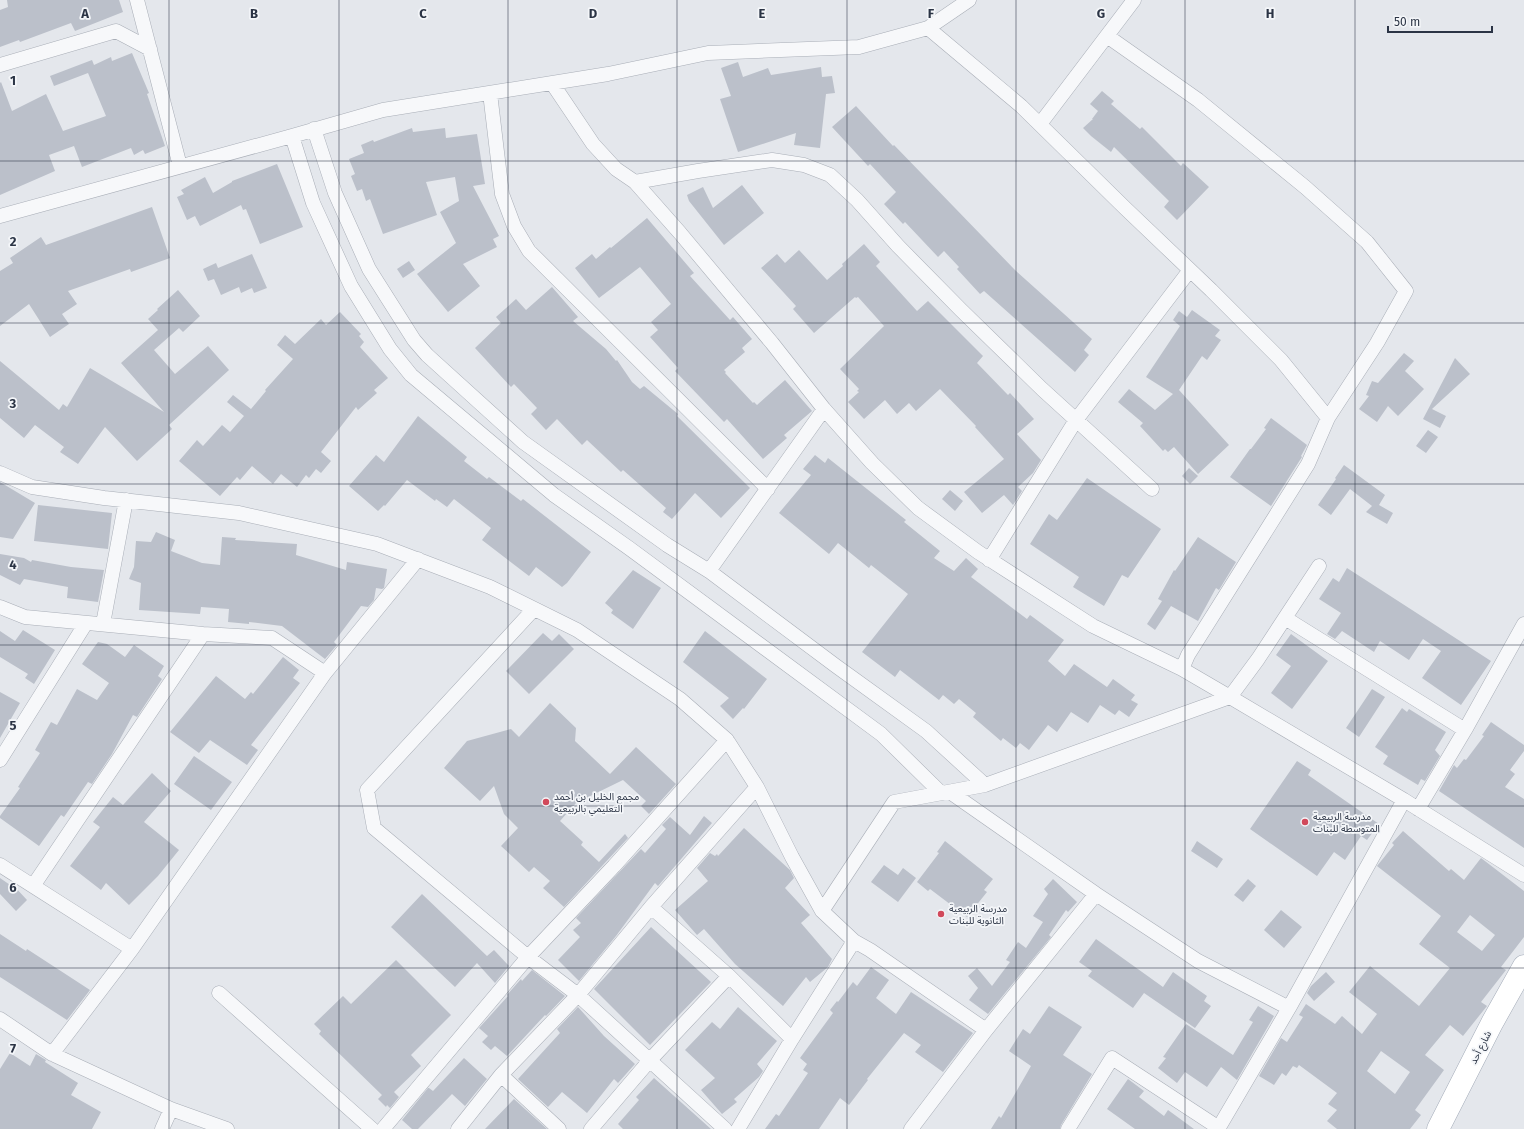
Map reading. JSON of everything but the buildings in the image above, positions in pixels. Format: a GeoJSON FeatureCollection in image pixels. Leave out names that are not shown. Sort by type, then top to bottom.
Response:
{"type":"FeatureCollection","features":[{"type":"Feature","properties":{"kind":"main road","name":"شارع أحد"},"geometry":{"type":"LineString","coordinates":[[1438,1129],[1492,1023],[1524,966]]}},
{"type":"Feature","properties":{"kind":"street"},"geometry":{"type":"LineString","coordinates":[[137,0],[180,166]]}},
{"type":"Feature","properties":{"kind":"street"},"geometry":{"type":"LineString","coordinates":[[0,216],[383,110],[608,74],[708,53],[859,47],[928,28],[969,0]]}},
{"type":"Feature","properties":{"kind":"street"},"geometry":{"type":"LineString","coordinates":[[1040,124],[1134,0]]}},
{"type":"Feature","properties":{"kind":"street"},"geometry":{"type":"LineString","coordinates":[[928,28],[1021,106],[1190,270],[1281,360],[1328,418]]}},
{"type":"Feature","properties":{"kind":"street"},"geometry":{"type":"LineString","coordinates":[[0,65],[116,32],[150,49]]}},
{"type":"Feature","properties":{"kind":"street"},"geometry":{"type":"LineString","coordinates":[[1107,36],[1198,100],[1305,187],[1367,242],[1406,291],[1377,343],[1328,418],[1308,464],[1188,655],[1182,669]]}},
{"type":"Feature","properties":{"kind":"street"},"geometry":{"type":"LineString","coordinates":[[552,83],[593,144],[616,170],[635,182],[680,233],[772,343],[824,409],[872,463],[918,508],[989,560],[1094,626],[1182,669],[1404,800],[1524,875]]}},
{"type":"Feature","properties":{"kind":"street"},"geometry":{"type":"LineString","coordinates":[[490,93],[502,194],[514,226],[529,251],[768,489]]}},
{"type":"Feature","properties":{"kind":"street"},"geometry":{"type":"LineString","coordinates":[[314,129],[335,193],[369,269],[414,340],[427,355],[524,442],[667,545],[710,571],[836,666],[926,731],[985,784]]}},
{"type":"Feature","properties":{"kind":"street"},"geometry":{"type":"LineString","coordinates":[[292,136],[313,203],[351,286],[390,349],[411,375],[554,495],[629,548],[881,734],[945,792],[1198,961],[1289,1008]]}},
{"type":"Feature","properties":{"kind":"street"},"geometry":{"type":"LineString","coordinates":[[635,182],[772,160],[804,165],[830,175],[857,200],[898,246],[961,310],[1076,420],[1152,489]]}},
{"type":"Feature","properties":{"kind":"street"},"geometry":{"type":"LineString","coordinates":[[989,560],[1076,420],[1190,270]]}},
{"type":"Feature","properties":{"kind":"street"},"geometry":{"type":"LineString","coordinates":[[710,571],[824,409]]}},
{"type":"Feature","properties":{"kind":"street"},"geometry":{"type":"LineString","coordinates":[[0,473],[32,487],[239,513],[377,544],[490,587],[577,630],[680,699],[728,740],[757,787],[792,857],[822,911],[854,941],[870,950],[986,1030]]}},
{"type":"Feature","properties":{"kind":"street"},"geometry":{"type":"LineString","coordinates":[[103,624],[126,500]]}},
{"type":"Feature","properties":{"kind":"street"},"geometry":{"type":"LineString","coordinates":[[52,1054],[132,949],[325,673],[418,559]]}},
{"type":"Feature","properties":{"kind":"street"},"geometry":{"type":"LineString","coordinates":[[822,911],[894,802],[985,784],[1230,697],[1319,566]]}},
{"type":"Feature","properties":{"kind":"street"},"geometry":{"type":"LineString","coordinates":[[0,607],[25,617],[203,634],[272,638],[325,673]]}},
{"type":"Feature","properties":{"kind":"street"},"geometry":{"type":"LineString","coordinates":[[534,609],[367,790],[374,828],[528,957],[578,995],[725,1129]]}},
{"type":"Feature","properties":{"kind":"street"},"geometry":{"type":"LineString","coordinates":[[1285,618],[1465,730]]}},
{"type":"Feature","properties":{"kind":"street"},"geometry":{"type":"LineString","coordinates":[[0,760],[86,622]]}},
{"type":"Feature","properties":{"kind":"street"},"geometry":{"type":"LineString","coordinates":[[1418,809],[1465,730],[1524,624]]}},
{"type":"Feature","properties":{"kind":"street"},"geometry":{"type":"LineString","coordinates":[[33,886],[203,634]]}},
{"type":"Feature","properties":{"kind":"street"},"geometry":{"type":"LineString","coordinates":[[383,1129],[528,957],[614,866],[728,740]]}},
{"type":"Feature","properties":{"kind":"street"},"geometry":{"type":"LineString","coordinates":[[458,1129],[501,1075],[578,995],[651,907],[757,787]]}},
{"type":"Feature","properties":{"kind":"street"},"geometry":{"type":"LineString","coordinates":[[1068,1129],[1112,1058],[1218,1129],[1289,1008],[1404,800]]}},
{"type":"Feature","properties":{"kind":"street"},"geometry":{"type":"LineString","coordinates":[[0,865],[132,949]]}},
{"type":"Feature","properties":{"kind":"street"},"geometry":{"type":"LineString","coordinates":[[915,1128],[986,1030],[1096,894]]}},
{"type":"Feature","properties":{"kind":"street"},"geometry":{"type":"LineString","coordinates":[[651,907],[729,976],[792,1039]]}},
{"type":"Feature","properties":{"kind":"street"},"geometry":{"type":"LineString","coordinates":[[738,1129],[792,1039],[854,941]]}},
{"type":"Feature","properties":{"kind":"street"},"geometry":{"type":"LineString","coordinates":[[592,1129],[650,1060],[729,976]]}},
{"type":"Feature","properties":{"kind":"street"},"geometry":{"type":"LineString","coordinates":[[219,993],[372,1129]]}},
{"type":"Feature","properties":{"kind":"street"},"geometry":{"type":"LineString","coordinates":[[0,1019],[52,1054],[171,1109],[227,1129]]}},
{"type":"Feature","properties":{"kind":"street"},"geometry":{"type":"LineString","coordinates":[[501,1075],[559,1129]]}},
{"type":"Feature","properties":{"kind":"street"},"geometry":{"type":"LineString","coordinates":[[162,1129],[171,1109]]}},
{"type":"Feature","properties":{"kind":"place","name":"مجمع الخليل بن أحمد التعليمي بالربيعية"},"geometry":{"type":"Point","coordinates":[546,802]}},
{"type":"Feature","properties":{"kind":"place","name":"مدرسة الربيعية المتوسطة للبنات"},"geometry":{"type":"Point","coordinates":[1305,822]}},
{"type":"Feature","properties":{"kind":"place","name":"مدرسة الربيعية الثانوية للبنات"},"geometry":{"type":"Point","coordinates":[941,914]}}]}
